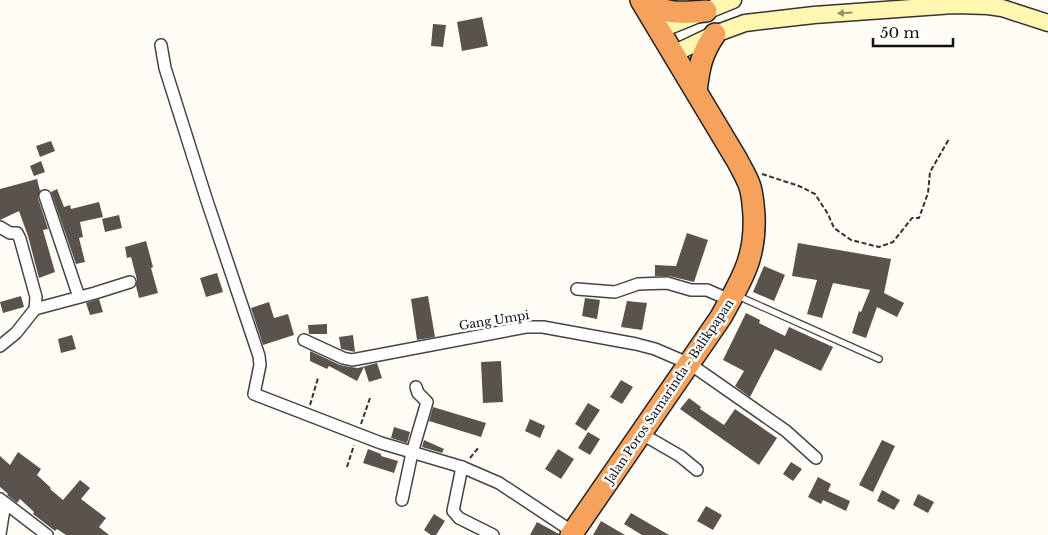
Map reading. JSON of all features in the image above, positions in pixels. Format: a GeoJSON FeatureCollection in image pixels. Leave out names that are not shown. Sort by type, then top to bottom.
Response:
{"type":"FeatureCollection","features":[{"type":"Feature","properties":{"kind":"highway"},"geometry":{"type":"LineString","coordinates":[[642,0],[658,9],[671,12],[706,11]]}},
{"type":"Feature","properties":{"kind":"highway","name":"Jalan Poros Samarinda - Balikpapan"},"geometry":{"type":"LineString","coordinates":[[572,533],[690,364],[732,297],[748,263],[755,235],[753,204],[745,176],[642,0]]}},
{"type":"Feature","properties":{"kind":"highway"},"geometry":{"type":"LineString","coordinates":[[696,91],[699,64],[706,46],[715,34]]}},
{"type":"Feature","properties":{"kind":"street"},"geometry":{"type":"LineString","coordinates":[[659,30],[733,0]]}},
{"type":"Feature","properties":{"kind":"street"},"geometry":{"type":"LineString","coordinates":[[737,0],[745,23]]}},
{"type":"Feature","properties":{"kind":"street"},"geometry":{"type":"LineString","coordinates":[[673,54],[715,34],[745,23],[814,15],[954,5],[995,7],[1048,23]]}},
{"type":"Feature","properties":{"kind":"street"},"geometry":{"type":"LineString","coordinates":[[161,45],[165,68],[258,356],[260,365],[254,394],[381,443],[462,467],[499,483],[572,533]]}},
{"type":"Feature","properties":{"kind":"street"},"geometry":{"type":"LineString","coordinates":[[45,196],[79,297]]}},
{"type":"Feature","properties":{"kind":"street"},"geometry":{"type":"LineString","coordinates":[[0,227],[10,233],[17,233],[36,297],[35,309],[16,333],[0,346]]}},
{"type":"Feature","properties":{"kind":"street"},"geometry":{"type":"LineString","coordinates":[[35,309],[130,282]]}},
{"type":"Feature","properties":{"kind":"street"},"geometry":{"type":"LineString","coordinates":[[577,289],[615,292],[638,284],[667,283],[691,290],[707,290],[732,297]]}},
{"type":"Feature","properties":{"kind":"street","name":"Gang Umpi"},"geometry":{"type":"LineString","coordinates":[[304,340],[343,358],[359,360],[526,327],[543,327],[636,344],[655,349],[690,364],[786,431],[816,458]]}},
{"type":"Feature","properties":{"kind":"street"},"geometry":{"type":"LineString","coordinates":[[402,500],[412,453],[428,402],[418,393],[416,387]]}},
{"type":"Feature","properties":{"kind":"street"},"geometry":{"type":"LineString","coordinates":[[642,434],[684,458],[697,470]]}},
{"type":"Feature","properties":{"kind":"street"},"geometry":{"type":"LineString","coordinates":[[462,467],[453,511],[454,515],[493,535]]}},
{"type":"Feature","properties":{"kind":"street"},"geometry":{"type":"LineString","coordinates":[[0,534],[3,501]]}},
{"type":"Feature","properties":{"kind":"street"},"geometry":{"type":"LineString","coordinates":[[3,501],[47,535]]}},
{"type":"Feature","properties":{"kind":"lane"},"geometry":{"type":"LineString","coordinates":[[732,297],[879,360]]}},
{"type":"Feature","properties":{"kind":"path"},"geometry":{"type":"LineString","coordinates":[[745,176],[760,174],[799,186],[815,194],[828,214],[834,228],[851,240],[879,247],[893,242],[912,218],[919,218],[928,193],[930,172],[949,139]]}},
{"type":"Feature","properties":{"kind":"path"},"geometry":{"type":"LineString","coordinates":[[307,414],[318,378]]}},
{"type":"Feature","properties":{"kind":"path"},"geometry":{"type":"LineString","coordinates":[[462,467],[479,447]]}},
{"type":"Feature","properties":{"kind":"building"},"geometry":{"type":"Polygon","coordinates":[[[482,17],[488,46],[462,51],[457,22],[482,17]]]}},
{"type":"Feature","properties":{"kind":"building"},"geometry":{"type":"Polygon","coordinates":[[[433,24],[446,25],[443,47],[431,46],[433,24]]]}},
{"type":"Feature","properties":{"kind":"building"},"geometry":{"type":"Polygon","coordinates":[[[51,141],[55,151],[40,157],[36,146],[51,141]]]}},
{"type":"Feature","properties":{"kind":"building"},"geometry":{"type":"Polygon","coordinates":[[[41,161],[45,172],[34,176],[30,166],[41,161]]]}},
{"type":"Feature","properties":{"kind":"building"},"geometry":{"type":"Polygon","coordinates":[[[37,179],[40,191],[38,198],[48,229],[43,230],[55,272],[39,278],[19,211],[0,220],[0,189],[37,179]]]}},
{"type":"Feature","properties":{"kind":"building"},"geometry":{"type":"Polygon","coordinates":[[[57,189],[64,207],[70,205],[71,209],[99,202],[103,217],[80,222],[83,237],[79,238],[85,262],[76,264],[51,192],[57,189]]]}},
{"type":"Feature","properties":{"kind":"building"},"geometry":{"type":"Polygon","coordinates":[[[119,215],[122,228],[105,232],[102,219],[119,215]]]}},
{"type":"Feature","properties":{"kind":"building"},"geometry":{"type":"Polygon","coordinates":[[[687,233],[708,240],[694,282],[669,276],[655,276],[655,265],[676,266],[687,233]]]}},
{"type":"Feature","properties":{"kind":"building"},"geometry":{"type":"Polygon","coordinates":[[[146,241],[158,293],[139,298],[131,257],[127,258],[125,247],[146,241]]]}},
{"type":"Feature","properties":{"kind":"building"},"geometry":{"type":"Polygon","coordinates":[[[798,243],[891,259],[884,293],[904,303],[897,317],[877,307],[866,338],[852,333],[859,311],[861,312],[870,290],[833,283],[822,318],[807,314],[817,280],[792,276],[798,243]]]}},
{"type":"Feature","properties":{"kind":"building"},"geometry":{"type":"Polygon","coordinates":[[[764,266],[785,275],[774,301],[753,292],[764,266]]]}},
{"type":"Feature","properties":{"kind":"building"},"geometry":{"type":"Polygon","coordinates":[[[217,273],[223,292],[206,297],[200,278],[217,273]]]}},
{"type":"Feature","properties":{"kind":"building"},"geometry":{"type":"Polygon","coordinates":[[[21,296],[24,307],[3,313],[0,302],[21,296]]]}},
{"type":"Feature","properties":{"kind":"building"},"geometry":{"type":"Polygon","coordinates":[[[428,296],[435,337],[417,340],[411,299],[428,296]]]}},
{"type":"Feature","properties":{"kind":"building"},"geometry":{"type":"Polygon","coordinates":[[[585,298],[600,300],[597,319],[582,316],[585,298]]]}},
{"type":"Feature","properties":{"kind":"building"},"geometry":{"type":"Polygon","coordinates":[[[99,299],[103,312],[90,315],[86,303],[99,299]]]}},
{"type":"Feature","properties":{"kind":"building"},"geometry":{"type":"Polygon","coordinates":[[[627,301],[647,303],[642,330],[621,327],[627,301]]]}},
{"type":"Feature","properties":{"kind":"building"},"geometry":{"type":"Polygon","coordinates":[[[269,302],[274,318],[288,314],[294,335],[263,345],[251,308],[269,302]]]}},
{"type":"Feature","properties":{"kind":"building"},"geometry":{"type":"Polygon","coordinates":[[[746,313],[760,320],[759,323],[785,336],[789,327],[833,347],[821,371],[775,349],[750,397],[735,386],[744,371],[723,360],[746,313]]]}},
{"type":"Feature","properties":{"kind":"building"},"geometry":{"type":"Polygon","coordinates":[[[327,324],[327,334],[309,334],[308,325],[327,324]]]}},
{"type":"Feature","properties":{"kind":"building"},"geometry":{"type":"Polygon","coordinates":[[[72,335],[76,349],[61,353],[58,339],[72,335]]]}},
{"type":"Feature","properties":{"kind":"building"},"geometry":{"type":"Polygon","coordinates":[[[353,335],[355,352],[341,349],[339,337],[353,335]]]}},
{"type":"Feature","properties":{"kind":"building"},"geometry":{"type":"Polygon","coordinates":[[[310,351],[340,365],[350,367],[358,368],[377,363],[382,378],[369,382],[364,367],[357,381],[329,366],[327,369],[310,361],[310,351]]]}},
{"type":"Feature","properties":{"kind":"building"},"geometry":{"type":"Polygon","coordinates":[[[501,361],[503,402],[483,403],[481,362],[501,361]]]}},
{"type":"Feature","properties":{"kind":"building"},"geometry":{"type":"Polygon","coordinates":[[[621,380],[633,387],[622,404],[610,397],[621,380]]]}},
{"type":"Feature","properties":{"kind":"building"},"geometry":{"type":"Polygon","coordinates":[[[689,398],[701,407],[700,409],[724,425],[735,409],[777,438],[759,465],[680,409],[689,398]]]}},
{"type":"Feature","properties":{"kind":"building"},"geometry":{"type":"Polygon","coordinates":[[[588,403],[600,410],[586,431],[575,424],[588,403]]]}},
{"type":"Feature","properties":{"kind":"building"},"geometry":{"type":"Polygon","coordinates":[[[433,407],[486,423],[481,437],[429,421],[433,407]]]}},
{"type":"Feature","properties":{"kind":"building"},"geometry":{"type":"Polygon","coordinates":[[[530,419],[545,426],[540,438],[525,431],[530,419]]]}},
{"type":"Feature","properties":{"kind":"building"},"geometry":{"type":"Polygon","coordinates":[[[394,427],[410,432],[407,443],[391,438],[394,427]]]}},
{"type":"Feature","properties":{"kind":"building"},"geometry":{"type":"Polygon","coordinates":[[[588,432],[600,439],[590,455],[578,448],[588,432]]]}},
{"type":"Feature","properties":{"kind":"building"},"geometry":{"type":"Polygon","coordinates":[[[424,440],[444,449],[442,453],[422,447],[424,440]]]}},
{"type":"Feature","properties":{"kind":"building"},"geometry":{"type":"Polygon","coordinates":[[[882,440],[895,446],[873,492],[859,485],[882,440]]]}},
{"type":"Feature","properties":{"kind":"building"},"geometry":{"type":"Polygon","coordinates":[[[368,449],[381,454],[381,456],[398,461],[394,473],[363,463],[368,449]]]}},
{"type":"Feature","properties":{"kind":"building"},"geometry":{"type":"Polygon","coordinates":[[[558,449],[574,459],[561,479],[545,469],[558,449]]]}},
{"type":"Feature","properties":{"kind":"building"},"geometry":{"type":"Polygon","coordinates":[[[18,452],[41,469],[37,475],[63,500],[80,480],[90,488],[81,499],[106,518],[99,527],[109,535],[66,535],[57,529],[55,531],[33,514],[34,512],[20,499],[17,503],[7,495],[0,487],[0,456],[10,465],[18,452]]]}},
{"type":"Feature","properties":{"kind":"building"},"geometry":{"type":"Polygon","coordinates":[[[791,462],[802,469],[793,481],[783,474],[791,462]]]}},
{"type":"Feature","properties":{"kind":"building"},"geometry":{"type":"Polygon","coordinates":[[[818,477],[831,484],[828,491],[850,501],[846,511],[823,500],[821,504],[808,497],[818,477]]]}},
{"type":"Feature","properties":{"kind":"building"},"geometry":{"type":"Polygon","coordinates":[[[882,490],[900,500],[894,510],[877,501],[882,490]]]}},
{"type":"Feature","properties":{"kind":"building"},"geometry":{"type":"Polygon","coordinates":[[[918,494],[934,502],[928,513],[913,505],[918,494]]]}},
{"type":"Feature","properties":{"kind":"building"},"geometry":{"type":"Polygon","coordinates":[[[706,506],[722,515],[713,530],[697,521],[706,506]]]}},
{"type":"Feature","properties":{"kind":"building"},"geometry":{"type":"Polygon","coordinates":[[[631,513],[669,535],[642,535],[624,524],[631,513]]]}},
{"type":"Feature","properties":{"kind":"building"},"geometry":{"type":"Polygon","coordinates":[[[434,514],[445,521],[436,535],[431,535],[424,530],[434,514]]]}},
{"type":"Feature","properties":{"kind":"building"},"geometry":{"type":"Polygon","coordinates":[[[601,521],[625,535],[593,535],[601,521]]]}},
{"type":"Feature","properties":{"kind":"building"},"geometry":{"type":"Polygon","coordinates":[[[537,522],[559,534],[559,535],[530,535],[537,522]]]}}]}
